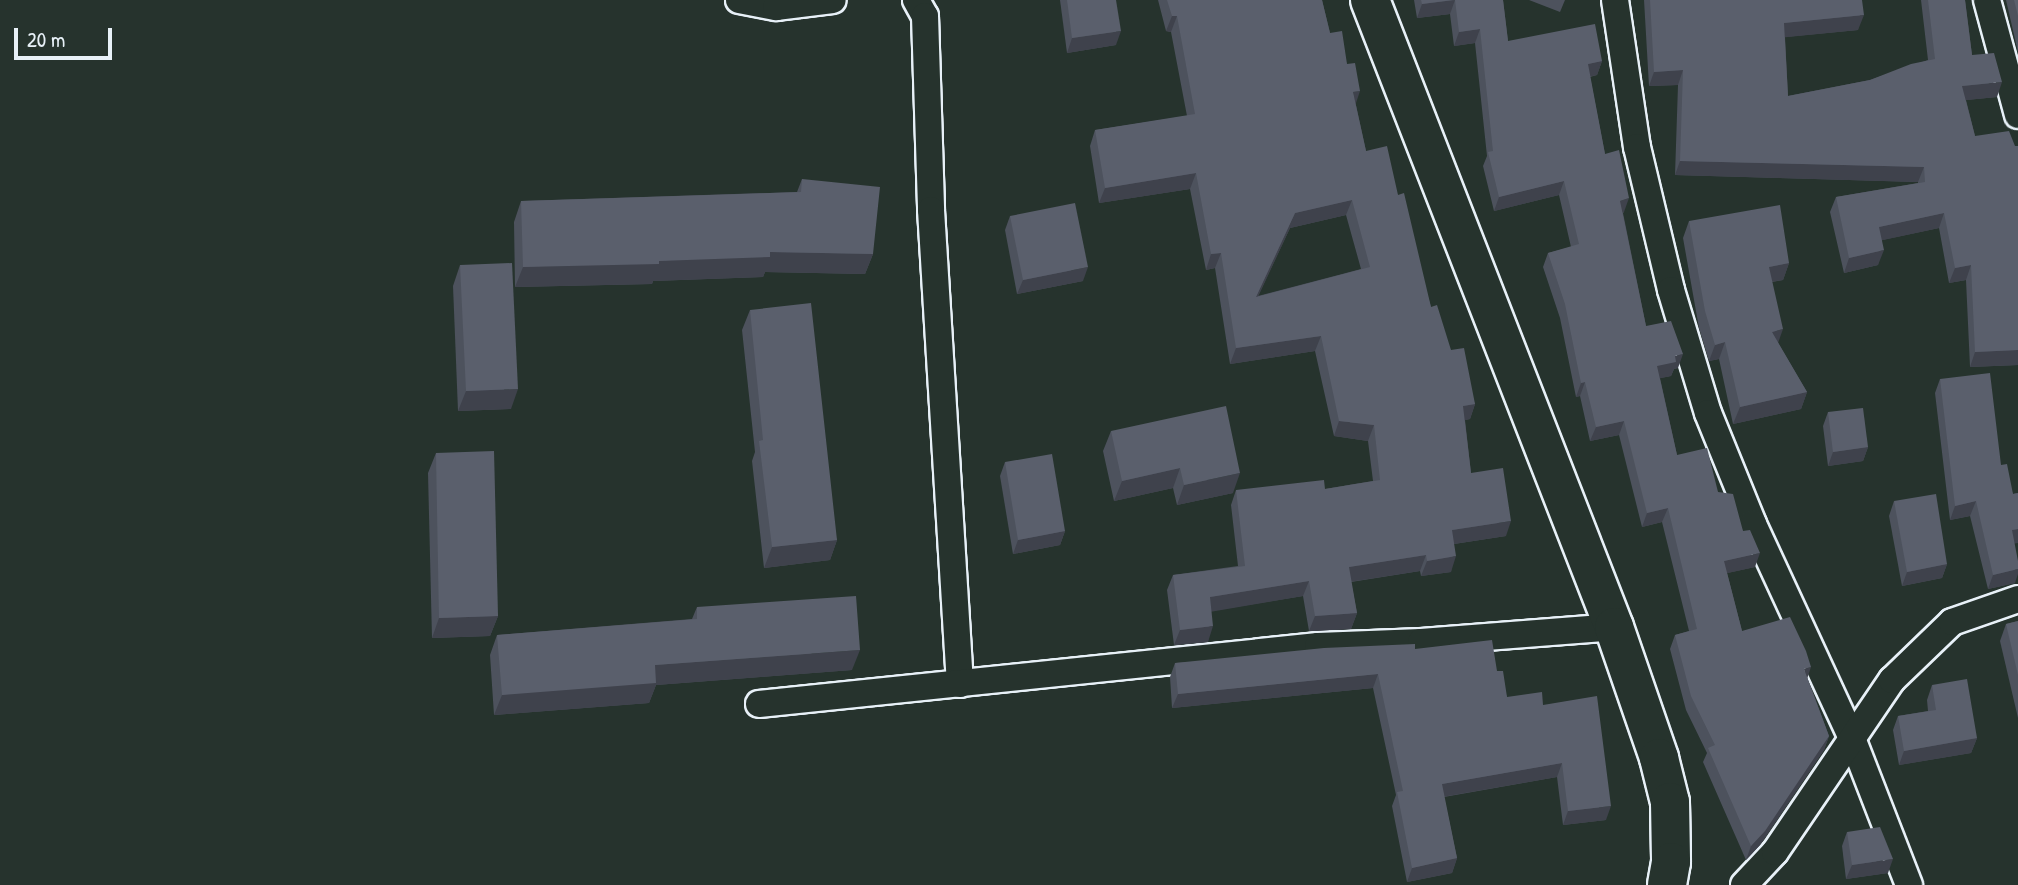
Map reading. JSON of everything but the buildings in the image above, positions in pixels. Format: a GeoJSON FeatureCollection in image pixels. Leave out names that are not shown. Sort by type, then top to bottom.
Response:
{"type":"FeatureCollection","features":[{"type":"Feature","properties":{"kind":"highway"},"geometry":{"type":"LineString","coordinates":[[1370,0],[1614,627],[1660,758],[1670,802],[1671,862],[1667,885]]}},
{"type":"Feature","properties":{"kind":"street"},"geometry":{"type":"LineString","coordinates":[[739,0],[776,7],[833,0]]}},
{"type":"Feature","properties":{"kind":"street"},"geometry":{"type":"LineString","coordinates":[[916,0],[925,16],[930,197],[960,684]]}},
{"type":"Feature","properties":{"kind":"street"},"geometry":{"type":"LineString","coordinates":[[1615,0],[1637,147],[1671,290],[1708,413],[1754,524],[1853,738],[1909,885]]}},
{"type":"Feature","properties":{"kind":"street"},"geometry":{"type":"LineString","coordinates":[[1986,0],[2014,84],[2018,115]]}},
{"type":"Feature","properties":{"kind":"street"},"geometry":{"type":"LineString","coordinates":[[1744,885],[1775,852],[1892,680],[1952,622],[2018,599]]}},
{"type":"Feature","properties":{"kind":"street"},"geometry":{"type":"LineString","coordinates":[[759,704],[1318,646],[1421,642],[1614,627]]}}]}
